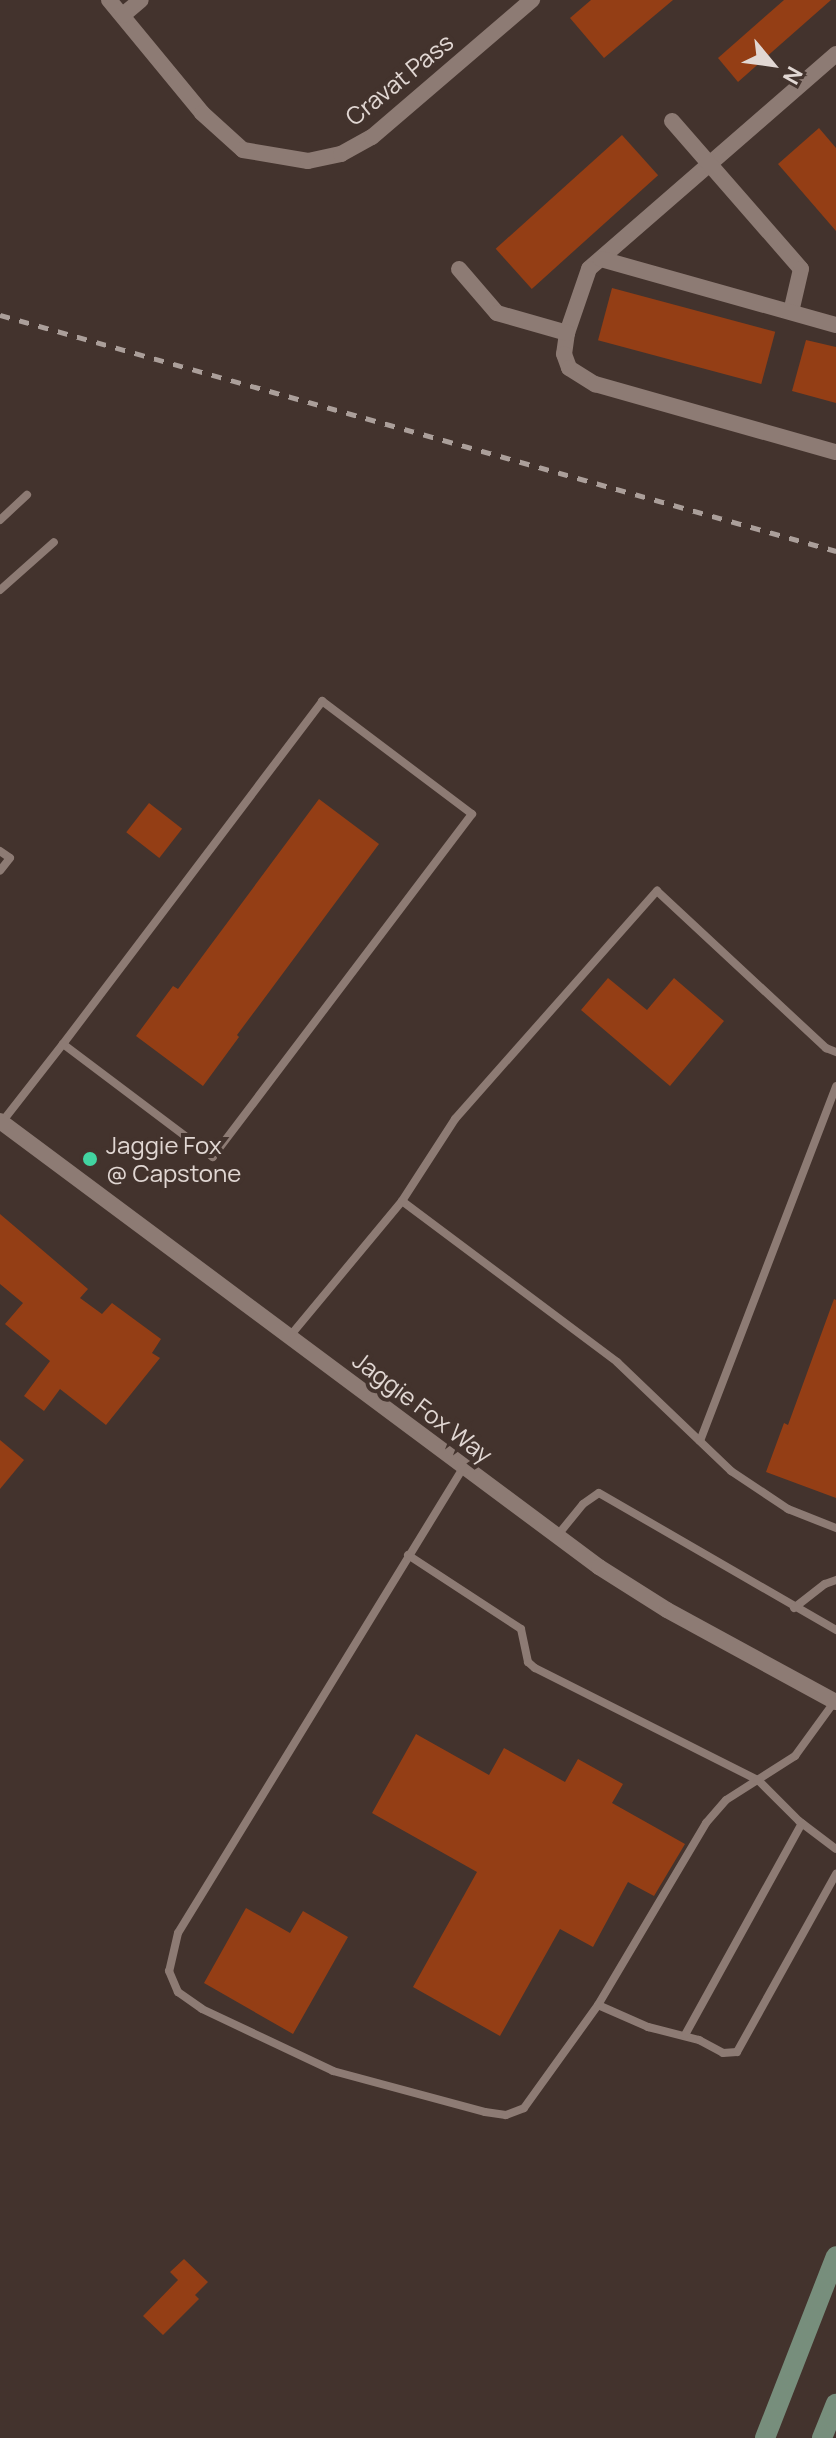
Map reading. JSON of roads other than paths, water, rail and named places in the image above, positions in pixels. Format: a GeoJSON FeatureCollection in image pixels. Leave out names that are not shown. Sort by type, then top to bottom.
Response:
{"type":"FeatureCollection","features":[{"type":"Feature","properties":{"kind":"main road"},"geometry":{"type":"LineString","coordinates":[[765,2438],[836,2256]]}},
{"type":"Feature","properties":{"kind":"main road"},"geometry":{"type":"LineString","coordinates":[[822,2438],[836,2404]]}},
{"type":"Feature","properties":{"kind":"street","name":"Cravat Pass"},"geometry":{"type":"LineString","coordinates":[[109,0],[202,113],[243,150],[308,161],[341,154],[372,137],[532,0]]}},
{"type":"Feature","properties":{"kind":"street"},"geometry":{"type":"LineString","coordinates":[[123,15],[141,0]]}},
{"type":"Feature","properties":{"kind":"street"},"geometry":{"type":"LineString","coordinates":[[836,54],[589,269],[567,333],[564,354],[569,368],[579,377],[836,452]]}},
{"type":"Feature","properties":{"kind":"street"},"geometry":{"type":"LineString","coordinates":[[672,121],[801,269],[791,312]]}},
{"type":"Feature","properties":{"kind":"street"},"geometry":{"type":"LineString","coordinates":[[601,259],[836,325]]}},
{"type":"Feature","properties":{"kind":"street"},"geometry":{"type":"LineString","coordinates":[[459,269],[497,313],[567,333]]}},
{"type":"Feature","properties":{"kind":"street","name":"Jaggie Fox Way"},"geometry":{"type":"LineString","coordinates":[[0,1122],[556,1537],[667,1610],[836,1702]]}},
{"type":"Feature","properties":{"kind":"lane"},"geometry":{"type":"LineString","coordinates":[[0,520],[27,495]]}},
{"type":"Feature","properties":{"kind":"lane"},"geometry":{"type":"LineString","coordinates":[[0,590],[54,542]]}},
{"type":"Feature","properties":{"kind":"lane"},"geometry":{"type":"LineString","coordinates":[[0,1122],[63,1044],[322,701],[472,814],[213,1157],[63,1044]]}},
{"type":"Feature","properties":{"kind":"lane"},"geometry":{"type":"LineString","coordinates":[[0,851],[10,858],[0,871]]}},
{"type":"Feature","properties":{"kind":"lane"},"geometry":{"type":"LineString","coordinates":[[290,1336],[402,1201],[455,1119],[657,891],[826,1048],[836,1052]]}},
{"type":"Feature","properties":{"kind":"lane"},"geometry":{"type":"LineString","coordinates":[[700,1441],[836,1086]]}},
{"type":"Feature","properties":{"kind":"lane"},"geometry":{"type":"LineString","coordinates":[[402,1201],[617,1362],[731,1471],[788,1509],[836,1528]]}},
{"type":"Feature","properties":{"kind":"lane"},"geometry":{"type":"LineString","coordinates":[[463,1468],[178,1933],[169,1971],[178,1992],[202,2009],[309,2062],[485,2112],[506,2115],[524,2108],[598,2005],[706,1823],[726,1800],[795,1756],[836,1702]]}},
{"type":"Feature","properties":{"kind":"lane"},"geometry":{"type":"LineString","coordinates":[[556,1537],[583,1504],[599,1493],[836,1630]]}},
{"type":"Feature","properties":{"kind":"lane"},"geometry":{"type":"LineString","coordinates":[[408,1555],[521,1629],[528,1662],[535,1668],[758,1780],[802,1823],[836,1849]]}},
{"type":"Feature","properties":{"kind":"lane"},"geometry":{"type":"LineString","coordinates":[[794,1608],[809,1594],[836,1580]]}},
{"type":"Feature","properties":{"kind":"lane"},"geometry":{"type":"LineString","coordinates":[[685,2035],[802,1823]]}},
{"type":"Feature","properties":{"kind":"lane"},"geometry":{"type":"LineString","coordinates":[[598,2005],[648,2027],[685,2035],[723,2053],[737,2052],[836,1874]]}},
{"type":"Feature","properties":{"kind":"railway"},"geometry":{"type":"LineString","coordinates":[[0,315],[836,551]]}},
{"type":"Feature","properties":{"kind":"place","name":"Jaggie Fox @ Capstone"},"geometry":{"type":"Point","coordinates":[90,1159]}}]}
